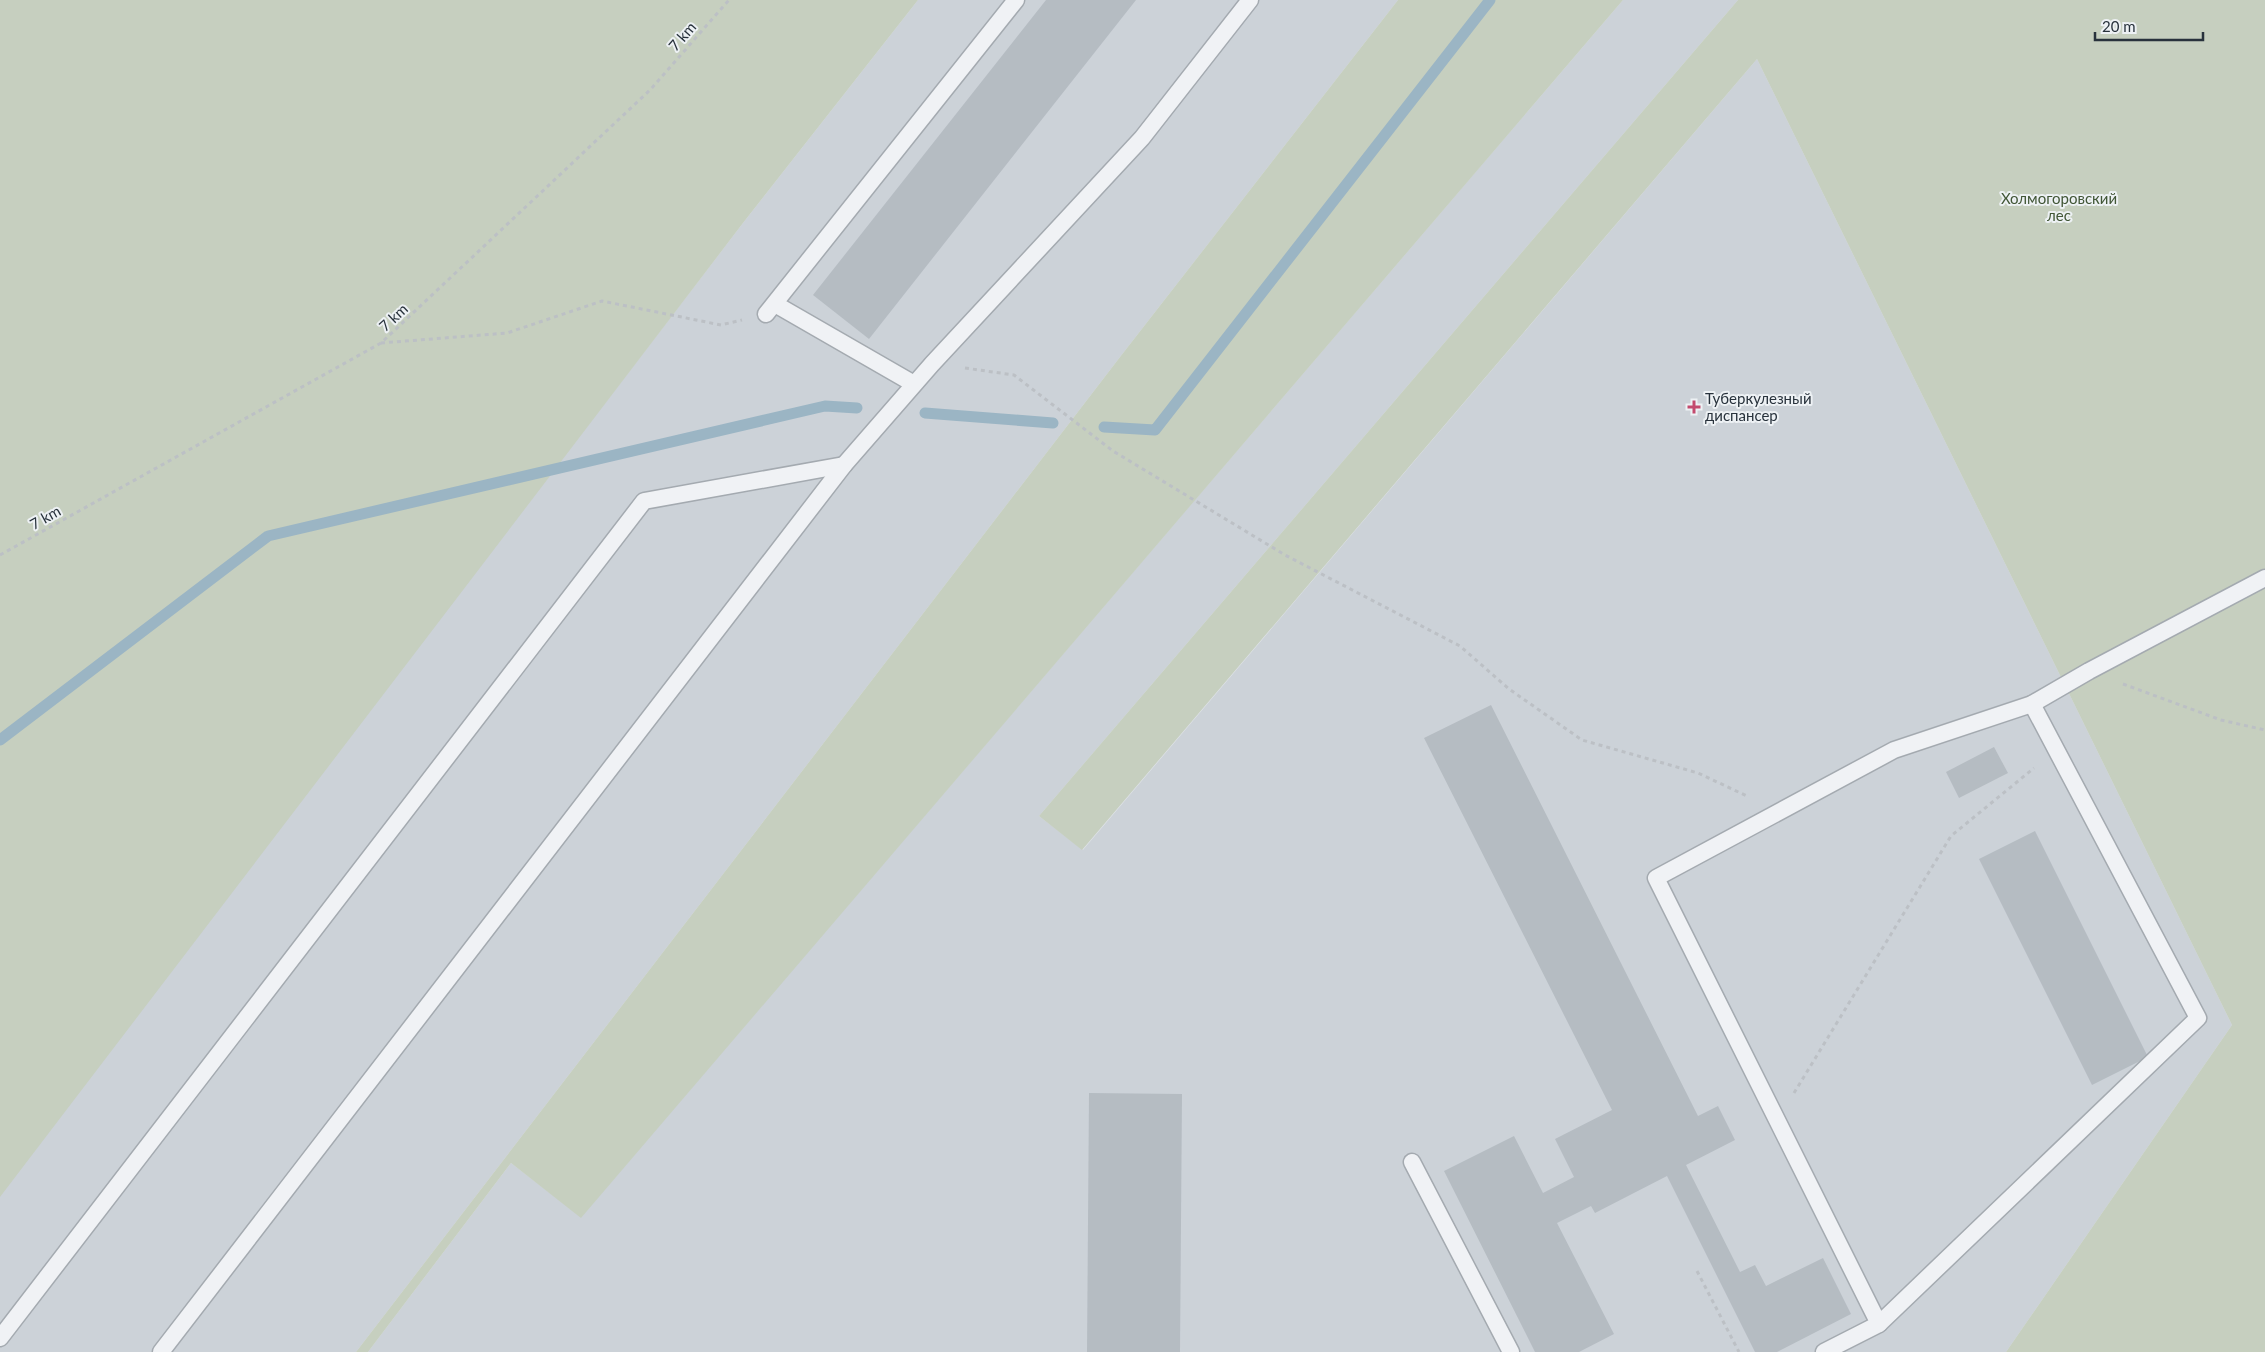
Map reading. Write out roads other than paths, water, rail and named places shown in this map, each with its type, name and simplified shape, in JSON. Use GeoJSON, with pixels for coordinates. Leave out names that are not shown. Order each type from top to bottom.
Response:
{"type":"FeatureCollection","features":[{"type":"Feature","properties":{"kind":"lane"},"geometry":{"type":"LineString","coordinates":[[914,384],[770,309],[1016,0]]}},
{"type":"Feature","properties":{"kind":"lane"},"geometry":{"type":"LineString","coordinates":[[161,1352],[844,465],[932,364],[1142,138],[1250,0]]}},
{"type":"Feature","properties":{"kind":"lane"},"geometry":{"type":"LineString","coordinates":[[0,1338],[644,501],[844,465]]}},
{"type":"Feature","properties":{"kind":"lane"},"geometry":{"type":"LineString","coordinates":[[1879,1324],[1656,878],[1894,750],[2032,704],[2089,671],[2265,578]]}},
{"type":"Feature","properties":{"kind":"lane"},"geometry":{"type":"LineString","coordinates":[[1824,1352],[1879,1324],[2198,1018],[2032,704]]}},
{"type":"Feature","properties":{"kind":"lane"},"geometry":{"type":"LineString","coordinates":[[1412,1162],[1512,1352]]}},
{"type":"Feature","properties":{"kind":"waterway"},"geometry":{"type":"LineString","coordinates":[[1104,427],[1155,430],[1490,0]]}},
{"type":"Feature","properties":{"kind":"waterway"},"geometry":{"type":"LineString","coordinates":[[0,740],[268,536],[825,406],[857,408]]}},
{"type":"Feature","properties":{"kind":"waterway"},"geometry":{"type":"LineString","coordinates":[[925,413],[1053,423]]}},
{"type":"Feature","properties":{"kind":"place","name":"Туберкулезный диспансер"},"geometry":{"type":"Point","coordinates":[1694,407]}},
{"type":"Feature","properties":{"kind":"park label","name":"Холмогоровский лес"},"geometry":{"type":"Point","coordinates":[2059,206]}}]}
